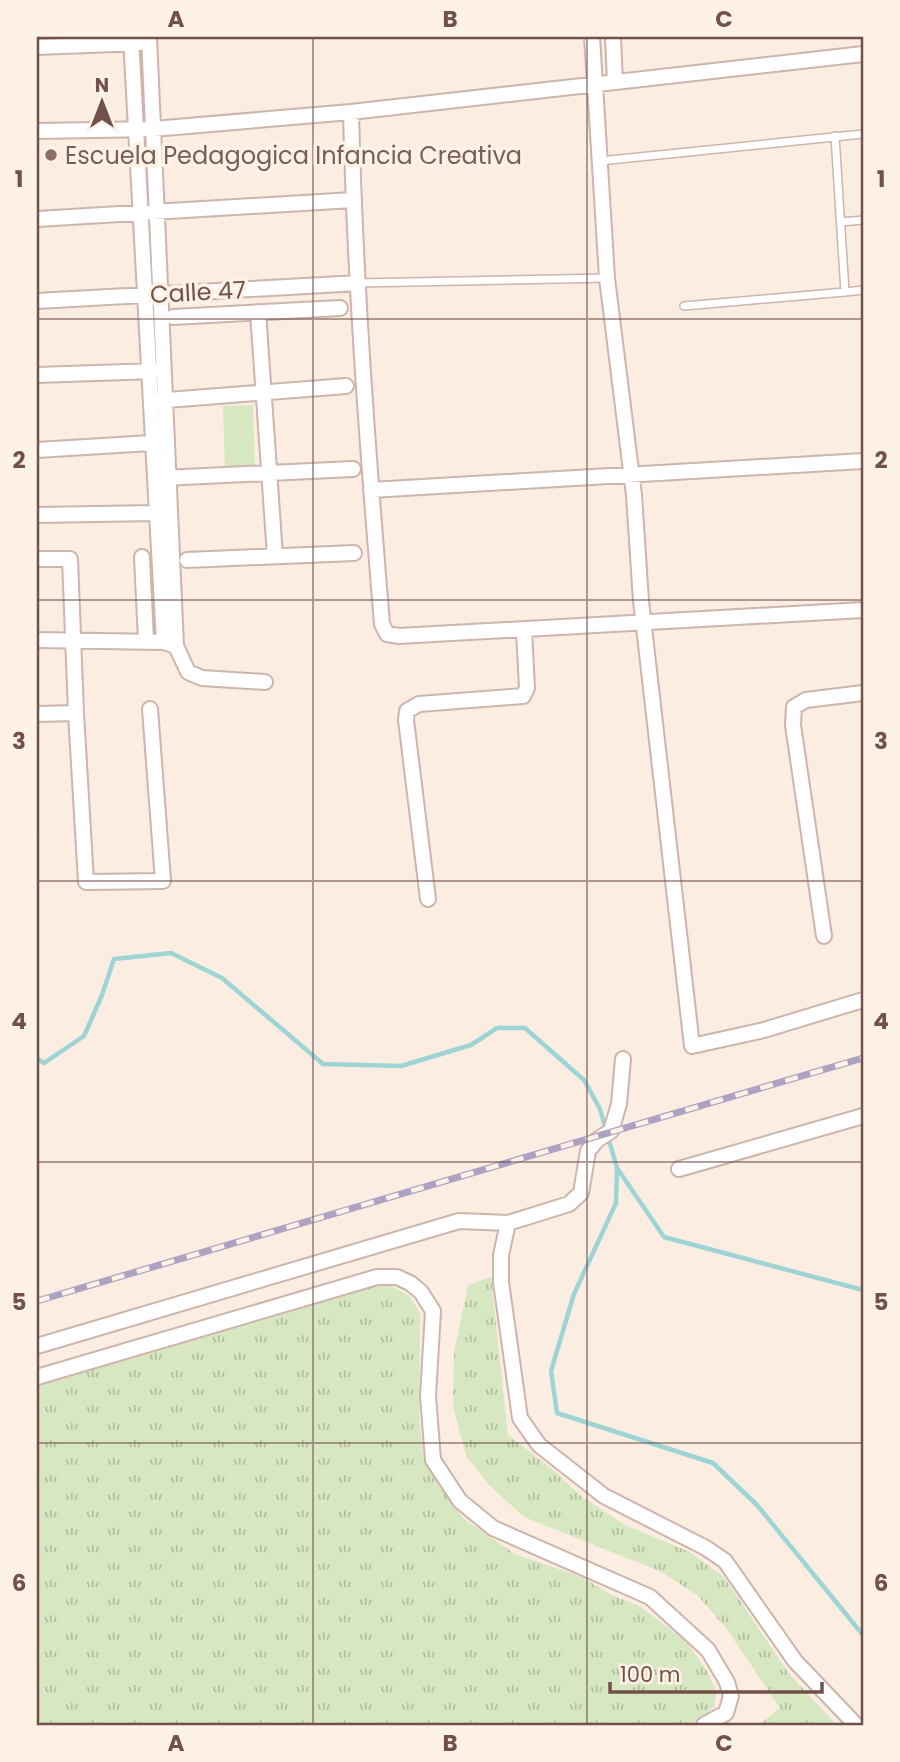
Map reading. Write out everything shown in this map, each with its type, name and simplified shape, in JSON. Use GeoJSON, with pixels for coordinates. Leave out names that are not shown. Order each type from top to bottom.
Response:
{"type":"FeatureCollection","features":[{"type":"Feature","properties":{"kind":"street"},"geometry":{"type":"LineString","coordinates":[[592,37],[607,278],[631,475],[644,623],[692,1046],[764,1031],[863,1000]]}},
{"type":"Feature","properties":{"kind":"street"},"geometry":{"type":"LineString","coordinates":[[613,37],[615,82]]}},
{"type":"Feature","properties":{"kind":"street"},"geometry":{"type":"LineString","coordinates":[[131,40],[147,370],[157,401],[170,478],[170,644]]}},
{"type":"Feature","properties":{"kind":"street"},"geometry":{"type":"LineString","coordinates":[[37,47],[149,40],[163,372],[151,443],[170,644],[188,672],[202,678],[265,682]]}},
{"type":"Feature","properties":{"kind":"street"},"geometry":{"type":"LineString","coordinates":[[37,131],[153,129],[351,112],[863,54]]}},
{"type":"Feature","properties":{"kind":"street"},"geometry":{"type":"LineString","coordinates":[[351,112],[353,200],[371,490],[382,624],[387,634],[399,636],[524,630],[863,610]]}},
{"type":"Feature","properties":{"kind":"street"},"geometry":{"type":"LineString","coordinates":[[37,219],[353,200]]}},
{"type":"Feature","properties":{"kind":"street","name":"Calle 47"},"geometry":{"type":"LineString","coordinates":[[37,301],[359,283]]}},
{"type":"Feature","properties":{"kind":"street"},"geometry":{"type":"LineString","coordinates":[[173,317],[340,308]]}},
{"type":"Feature","properties":{"kind":"street"},"geometry":{"type":"LineString","coordinates":[[258,312],[275,556]]}},
{"type":"Feature","properties":{"kind":"street"},"geometry":{"type":"LineString","coordinates":[[37,376],[147,370],[163,372]]}},
{"type":"Feature","properties":{"kind":"street"},"geometry":{"type":"LineString","coordinates":[[157,401],[346,386]]}},
{"type":"Feature","properties":{"kind":"street"},"geometry":{"type":"LineString","coordinates":[[37,450],[151,443]]}},
{"type":"Feature","properties":{"kind":"street"},"geometry":{"type":"LineString","coordinates":[[371,490],[863,461]]}},
{"type":"Feature","properties":{"kind":"street"},"geometry":{"type":"LineString","coordinates":[[155,478],[353,469]]}},
{"type":"Feature","properties":{"kind":"street"},"geometry":{"type":"LineString","coordinates":[[37,515],[156,513]]}},
{"type":"Feature","properties":{"kind":"street"},"geometry":{"type":"LineString","coordinates":[[187,560],[354,553]]}},
{"type":"Feature","properties":{"kind":"street"},"geometry":{"type":"LineString","coordinates":[[142,557],[146,640]]}},
{"type":"Feature","properties":{"kind":"street"},"geometry":{"type":"LineString","coordinates":[[37,559],[70,559],[86,882],[163,881],[150,709]]}},
{"type":"Feature","properties":{"kind":"street"},"geometry":{"type":"LineString","coordinates":[[428,899],[407,711],[419,704],[523,696],[527,688],[524,630]]}},
{"type":"Feature","properties":{"kind":"street"},"geometry":{"type":"LineString","coordinates":[[37,639],[146,640],[170,644]]}},
{"type":"Feature","properties":{"kind":"street"},"geometry":{"type":"LineString","coordinates":[[824,936],[793,725],[794,707],[806,700],[863,693]]}},
{"type":"Feature","properties":{"kind":"street"},"geometry":{"type":"LineString","coordinates":[[37,715],[76,713]]}},
{"type":"Feature","properties":{"kind":"street"},"geometry":{"type":"LineString","coordinates":[[37,1346],[459,1221],[508,1223],[569,1204],[581,1193],[588,1151],[597,1140],[611,1131],[617,1116],[623,1059]]}},
{"type":"Feature","properties":{"kind":"street"},"geometry":{"type":"LineString","coordinates":[[679,1169],[863,1116]]}},
{"type":"Feature","properties":{"kind":"street"},"geometry":{"type":"LineString","coordinates":[[508,1223],[501,1255],[501,1282],[520,1418],[538,1446],[604,1496],[706,1548],[725,1561],[795,1661],[856,1725]]}},
{"type":"Feature","properties":{"kind":"street"},"geometry":{"type":"LineString","coordinates":[[37,1377],[377,1277],[397,1277],[410,1283],[421,1292],[433,1311],[428,1396],[433,1461],[460,1501],[493,1528],[650,1597],[708,1650],[727,1682],[731,1696],[726,1713],[704,1725]]}},
{"type":"Feature","properties":{"kind":"lane"},"geometry":{"type":"LineString","coordinates":[[600,161],[863,134]]}},
{"type":"Feature","properties":{"kind":"lane"},"geometry":{"type":"LineString","coordinates":[[835,136],[845,292]]}},
{"type":"Feature","properties":{"kind":"lane"},"geometry":{"type":"LineString","coordinates":[[841,222],[863,220]]}},
{"type":"Feature","properties":{"kind":"lane"},"geometry":{"type":"LineString","coordinates":[[359,283],[607,278]]}},
{"type":"Feature","properties":{"kind":"lane"},"geometry":{"type":"LineString","coordinates":[[684,306],[863,290]]}},
{"type":"Feature","properties":{"kind":"green space"},"geometry":{"type":"Polygon","coordinates":[[[253,405],[255,467],[225,468],[223,406],[253,405]]]}},
{"type":"Feature","properties":{"kind":"green space"},"geometry":{"type":"Polygon","coordinates":[[[491,1277],[508,1435],[551,1468],[581,1496],[625,1525],[690,1552],[724,1577],[790,1675],[837,1725],[759,1725],[780,1708],[726,1628],[698,1596],[662,1572],[524,1517],[489,1485],[466,1456],[453,1406],[454,1352],[468,1285],[491,1277]]]}},
{"type":"Feature","properties":{"kind":"green space"},"geometry":{"type":"Polygon","coordinates":[[[389,1285],[410,1296],[420,1314],[419,1417],[423,1455],[439,1486],[463,1518],[515,1554],[582,1577],[610,1594],[639,1606],[660,1621],[688,1644],[707,1671],[716,1691],[714,1707],[699,1720],[687,1725],[37,1725],[37,1379],[365,1288],[389,1285]]]}},
{"type":"Feature","properties":{"kind":"waterway"},"geometry":{"type":"LineString","coordinates":[[37,1059],[44,1063],[84,1036],[114,959],[171,953],[222,978],[323,1064],[401,1066],[471,1045],[497,1028],[525,1028],[584,1080],[600,1109],[617,1168],[616,1203],[574,1294],[551,1371],[557,1413],[713,1463],[757,1505],[863,1635]]}},
{"type":"Feature","properties":{"kind":"waterway"},"geometry":{"type":"LineString","coordinates":[[617,1168],[664,1237],[863,1290]]}},
{"type":"Feature","properties":{"kind":"railway"},"geometry":{"type":"LineString","coordinates":[[37,1301],[863,1058]]}},
{"type":"Feature","properties":{"kind":"place","name":"Escuela Pedagogica Infancia Creativa"},"geometry":{"type":"Point","coordinates":[51,155]}}]}
